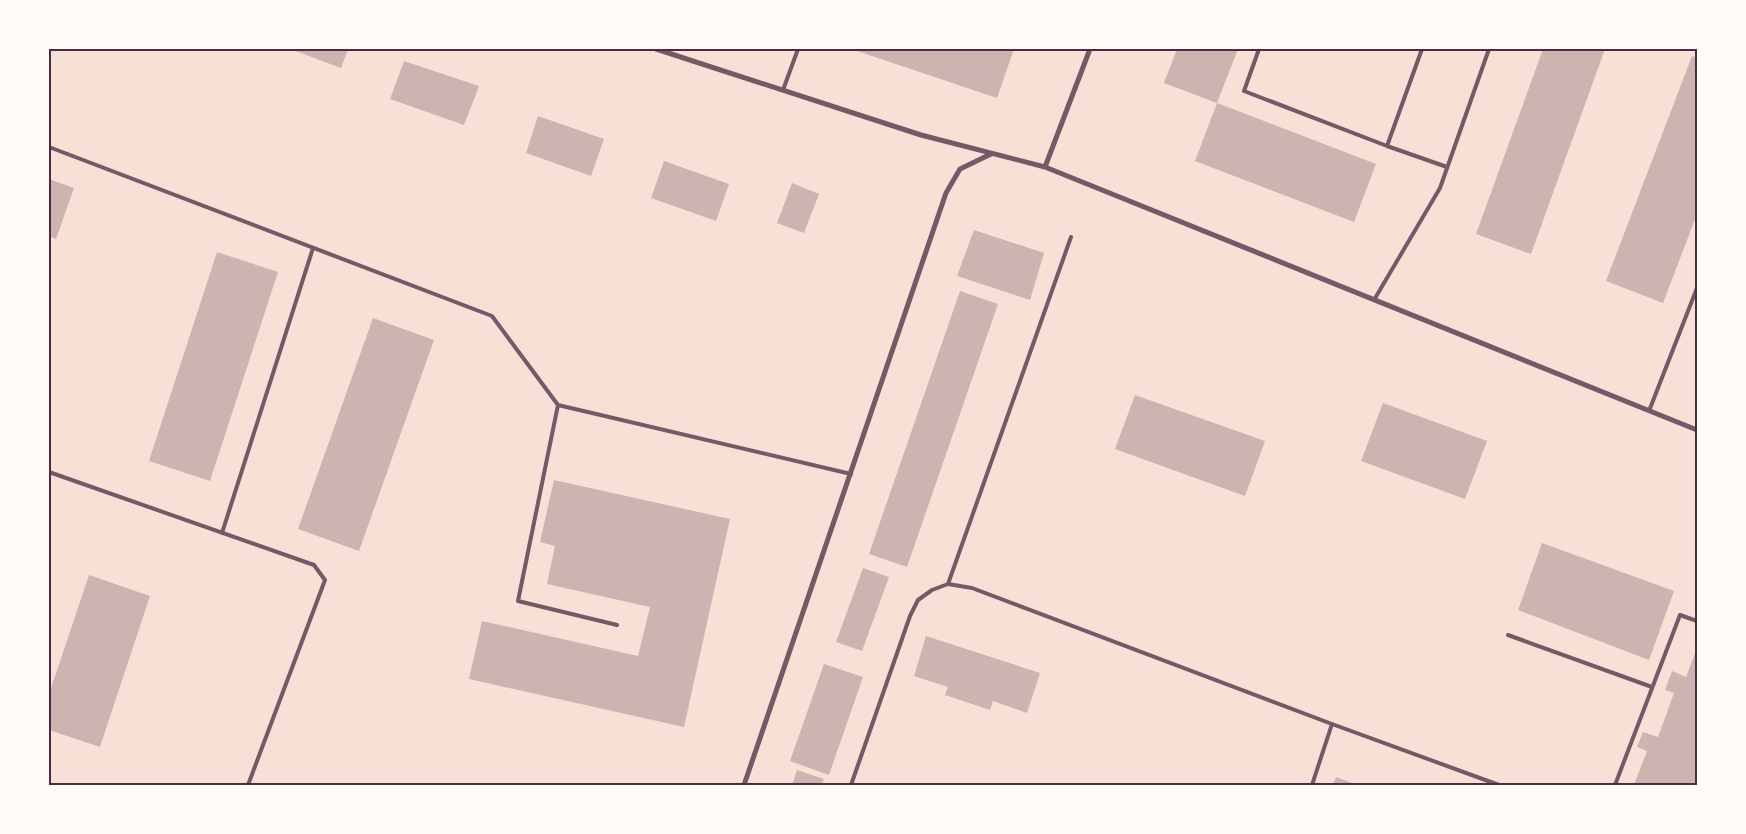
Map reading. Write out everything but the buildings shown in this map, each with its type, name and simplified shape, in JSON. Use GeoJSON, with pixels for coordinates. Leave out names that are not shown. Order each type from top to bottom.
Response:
{"type":"FeatureCollection","features":[{"type":"Feature","properties":{"kind":"street"},"geometry":{"type":"LineString","coordinates":[[656,49],[921,135],[1045,167],[1697,430]]}},
{"type":"Feature","properties":{"kind":"street"},"geometry":{"type":"LineString","coordinates":[[1045,167],[1090,49]]}},
{"type":"Feature","properties":{"kind":"street"},"geometry":{"type":"LineString","coordinates":[[744,785],[946,193],[960,169],[992,154]]}},
{"type":"Feature","properties":{"kind":"lane"},"geometry":{"type":"LineString","coordinates":[[783,90],[798,49]]}},
{"type":"Feature","properties":{"kind":"lane"},"geometry":{"type":"LineString","coordinates":[[1259,49],[1244,91],[1447,167]]}},
{"type":"Feature","properties":{"kind":"lane"},"geometry":{"type":"LineString","coordinates":[[1387,146],[1422,49]]}},
{"type":"Feature","properties":{"kind":"lane"},"geometry":{"type":"LineString","coordinates":[[1374,300],[1440,188],[1489,49]]}},
{"type":"Feature","properties":{"kind":"lane"},"geometry":{"type":"LineString","coordinates":[[49,147],[492,316],[558,405],[850,474]]}},
{"type":"Feature","properties":{"kind":"lane"},"geometry":{"type":"LineString","coordinates":[[948,584],[1071,237]]}},
{"type":"Feature","properties":{"kind":"lane"},"geometry":{"type":"LineString","coordinates":[[222,533],[313,248]]}},
{"type":"Feature","properties":{"kind":"lane"},"geometry":{"type":"LineString","coordinates":[[1650,411],[1697,288]]}},
{"type":"Feature","properties":{"kind":"lane"},"geometry":{"type":"LineString","coordinates":[[558,405],[518,601],[617,625]]}},
{"type":"Feature","properties":{"kind":"lane"},"geometry":{"type":"LineString","coordinates":[[49,472],[314,565],[325,580],[248,785]]}},
{"type":"Feature","properties":{"kind":"lane"},"geometry":{"type":"LineString","coordinates":[[851,785],[910,616],[918,600],[932,590],[948,584],[972,588],[1499,785]]}},
{"type":"Feature","properties":{"kind":"lane"},"geometry":{"type":"LineString","coordinates":[[1615,785],[1680,615],[1697,621]]}},
{"type":"Feature","properties":{"kind":"lane"},"geometry":{"type":"LineString","coordinates":[[1508,635],[1652,687]]}},
{"type":"Feature","properties":{"kind":"lane"},"geometry":{"type":"LineString","coordinates":[[1312,785],[1332,724]]}}]}
